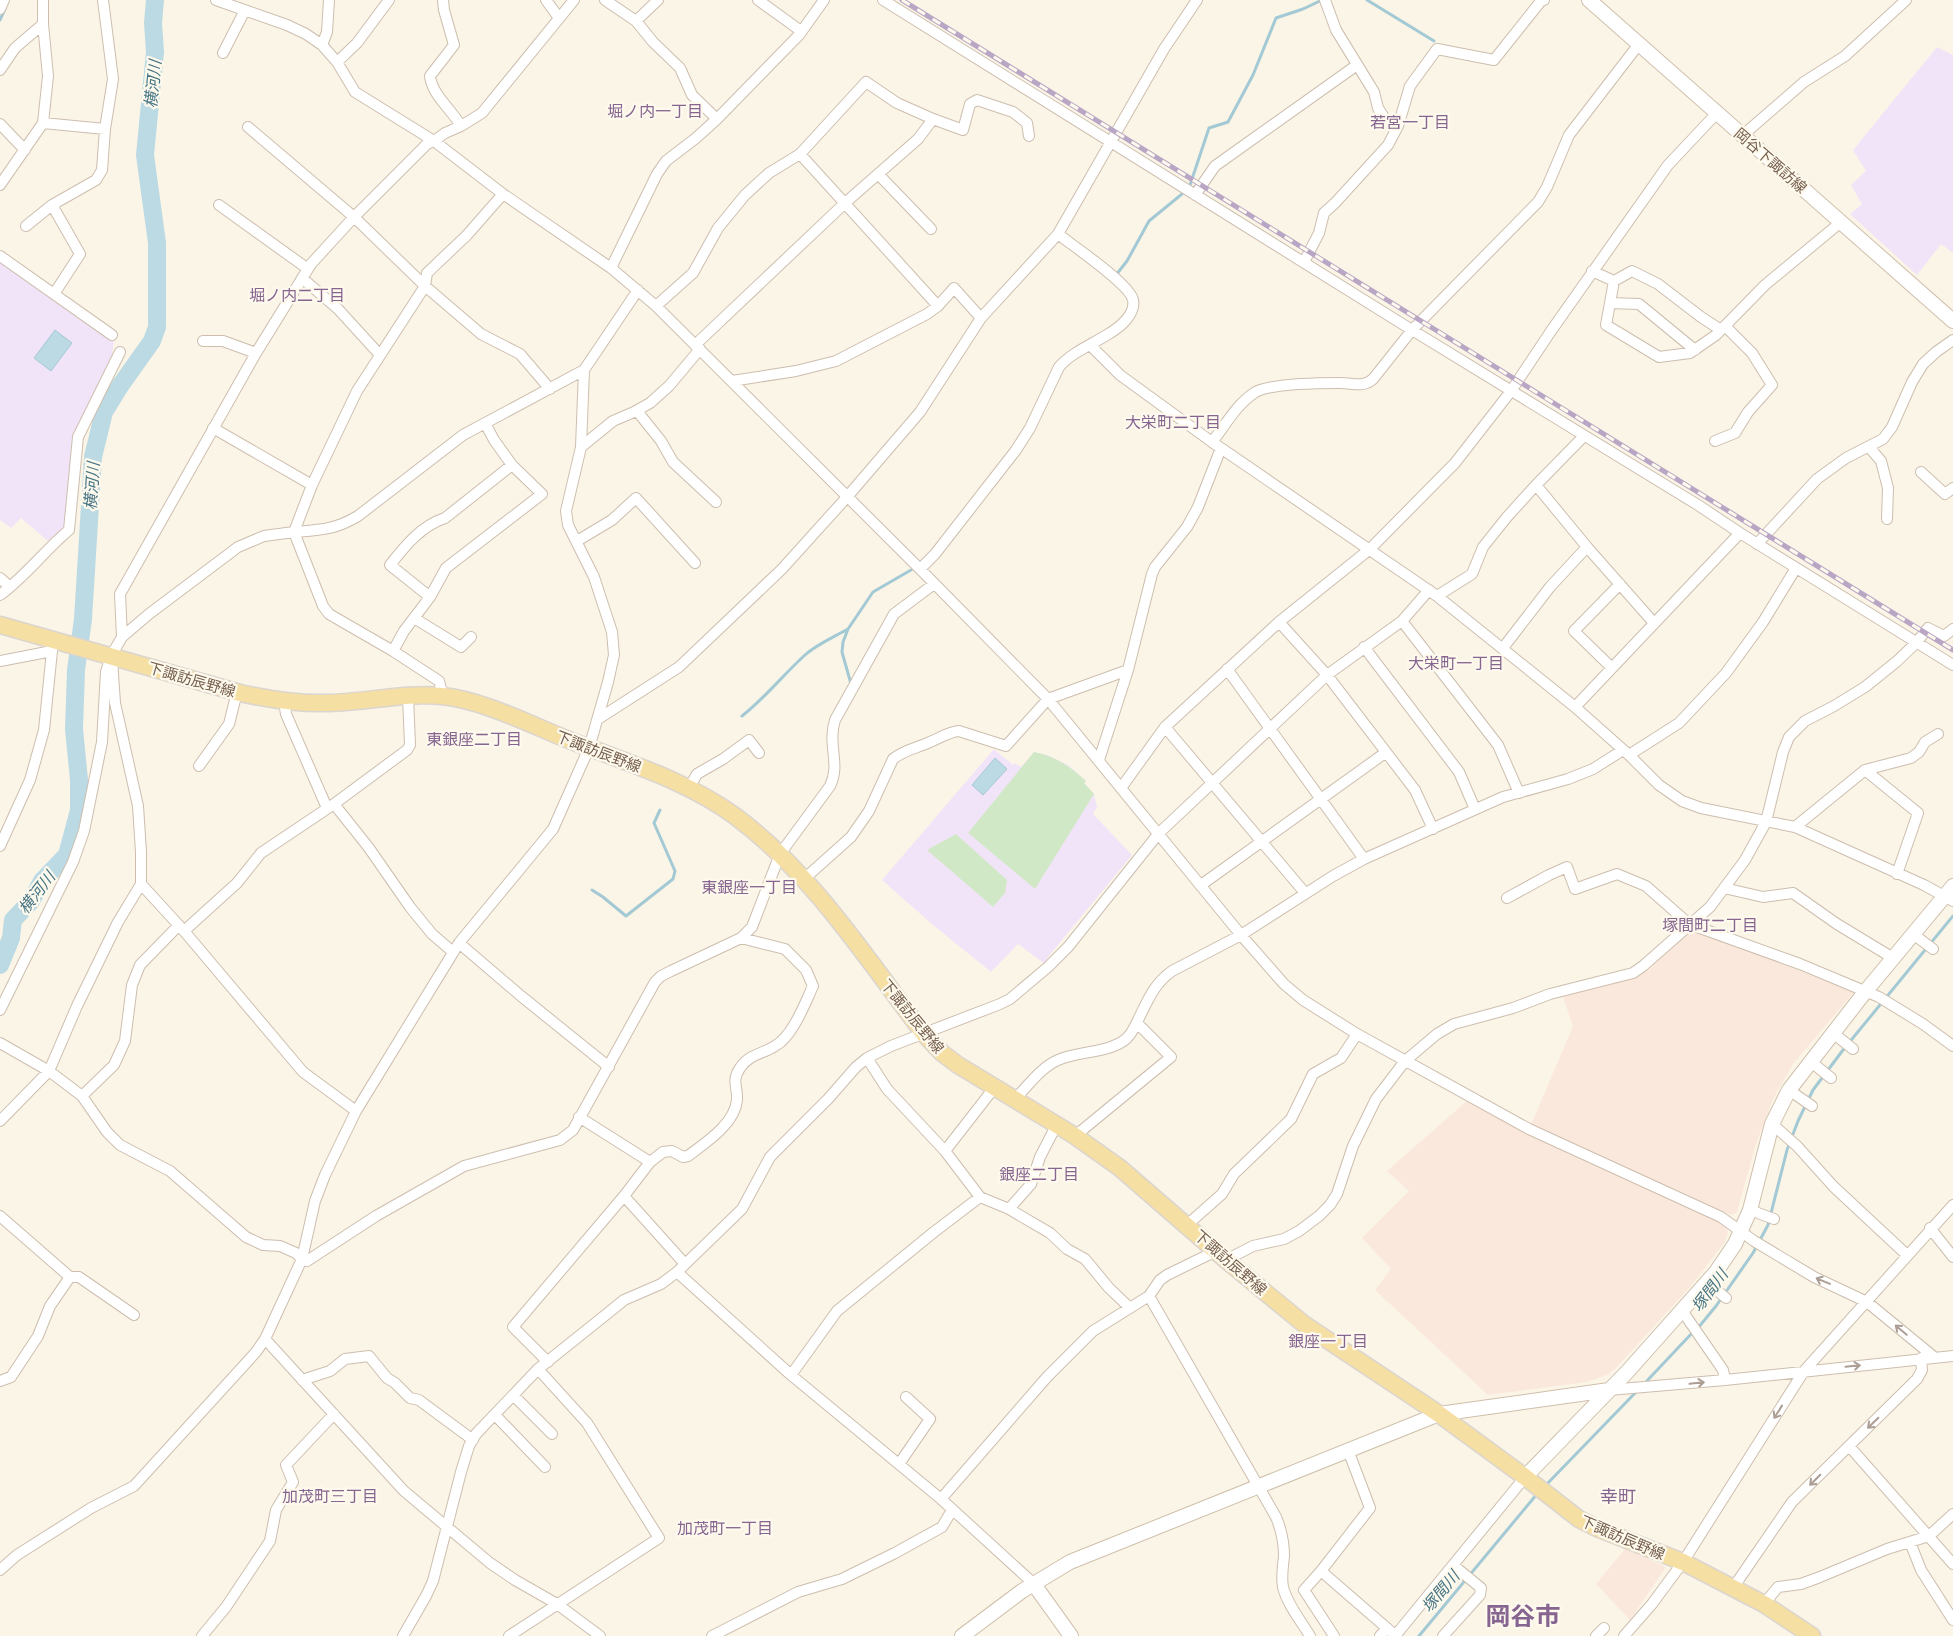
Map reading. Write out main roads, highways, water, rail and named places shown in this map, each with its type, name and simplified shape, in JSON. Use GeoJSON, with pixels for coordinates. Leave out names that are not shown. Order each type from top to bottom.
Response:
{"type":"FeatureCollection","features":[{"type":"Feature","properties":{"kind":"main road","name":"下諏訪辰野線"},"geometry":{"type":"LineString","coordinates":[[0,625],[54,644],[107,655],[237,692],[284,701],[325,703],[408,696],[443,696],[478,704],[689,788],[735,816],[780,854],[804,878],[924,1034],[942,1053],[994,1088],[1057,1124],[1120,1168],[1305,1325],[1439,1414],[1525,1476],[1579,1519],[1599,1529],[1684,1562],[1764,1604],[1812,1636]]}},
{"type":"Feature","properties":{"kind":"water"},"geometry":{"type":"Polygon","coordinates":[[[55,330],[72,343],[51,371],[34,358],[55,330]]]}},
{"type":"Feature","properties":{"kind":"water"},"geometry":{"type":"Polygon","coordinates":[[[995,758],[1007,769],[983,795],[972,785],[995,758]]]}},
{"type":"Feature","properties":{"kind":"waterway","name":"横河川"},"geometry":{"type":"LineString","coordinates":[[0,965],[11,938],[13,920],[31,901],[42,881],[67,855],[79,810],[79,780],[74,729],[76,670],[83,619],[93,457],[104,412],[152,341],[157,327],[157,243],[145,155],[155,52],[153,23],[155,0]]}},
{"type":"Feature","properties":{"kind":"waterway"},"geometry":{"type":"LineString","coordinates":[[1116,275],[1127,261],[1149,221],[1190,185],[1209,128],[1228,122],[1253,75],[1276,18],[1322,0]]}},
{"type":"Feature","properties":{"kind":"waterway"},"geometry":{"type":"LineString","coordinates":[[1367,0],[1434,41]]}},
{"type":"Feature","properties":{"kind":"waterway"},"geometry":{"type":"LineString","coordinates":[[0,20],[5,9]]}},
{"type":"Feature","properties":{"kind":"waterway"},"geometry":{"type":"LineString","coordinates":[[851,684],[842,652],[843,642],[848,629],[873,592],[911,570]]}},
{"type":"Feature","properties":{"kind":"waterway"},"geometry":{"type":"LineString","coordinates":[[742,716],[810,651],[848,629]]}},
{"type":"Feature","properties":{"kind":"waterway"},"geometry":{"type":"LineString","coordinates":[[592,890],[626,916],[673,879],[675,871],[654,823],[660,810]]}},
{"type":"Feature","properties":{"kind":"waterway","name":"塚間川"},"geometry":{"type":"LineString","coordinates":[[1698,1328],[1716,1306],[1753,1253],[1768,1225],[1787,1150],[1813,1090],[1843,1050],[1953,916]]}},
{"type":"Feature","properties":{"kind":"waterway","name":"塚間川"},"geometry":{"type":"LineString","coordinates":[[1644,1384],[1693,1332]]}},
{"type":"Feature","properties":{"kind":"waterway","name":"塚間川"},"geometry":{"type":"LineString","coordinates":[[1545,1486],[1638,1390]]}},
{"type":"Feature","properties":{"kind":"waterway","name":"塚間川"},"geometry":{"type":"LineString","coordinates":[[1419,1636],[1537,1494]]}},
{"type":"Feature","properties":{"kind":"railway"},"geometry":{"type":"LineString","coordinates":[[902,0],[1953,650]]}},
{"type":"Feature","properties":{"kind":"district","name":"堀ノ内一丁目"},"geometry":{"type":"Point","coordinates":[655,110]}},
{"type":"Feature","properties":{"kind":"district","name":"若宮一丁目"},"geometry":{"type":"Point","coordinates":[1410,121]}},
{"type":"Feature","properties":{"kind":"district","name":"堀ノ内二丁目"},"geometry":{"type":"Point","coordinates":[297,294]}},
{"type":"Feature","properties":{"kind":"district","name":"大栄町二丁目"},"geometry":{"type":"Point","coordinates":[1173,421]}},
{"type":"Feature","properties":{"kind":"district","name":"大栄町一丁目"},"geometry":{"type":"Point","coordinates":[1456,662]}},
{"type":"Feature","properties":{"kind":"district","name":"東銀座二丁目"},"geometry":{"type":"Point","coordinates":[474,738]}},
{"type":"Feature","properties":{"kind":"district","name":"東銀座一丁目"},"geometry":{"type":"Point","coordinates":[749,886]}},
{"type":"Feature","properties":{"kind":"district","name":"塚間町二丁目"},"geometry":{"type":"Point","coordinates":[1710,924]}},
{"type":"Feature","properties":{"kind":"district","name":"銀座二丁目"},"geometry":{"type":"Point","coordinates":[1039,1173]}},
{"type":"Feature","properties":{"kind":"district","name":"銀座一丁目"},"geometry":{"type":"Point","coordinates":[1328,1340]}},
{"type":"Feature","properties":{"kind":"district","name":"加茂町三丁目"},"geometry":{"type":"Point","coordinates":[330,1495]}},
{"type":"Feature","properties":{"kind":"district","name":"幸町"},"geometry":{"type":"Point","coordinates":[1618,1496]}},
{"type":"Feature","properties":{"kind":"district","name":"加茂町一丁目"},"geometry":{"type":"Point","coordinates":[725,1527]}},
{"type":"Feature","properties":{"kind":"district","name":"岡谷市"},"geometry":{"type":"Point","coordinates":[1523,1615]}}]}
